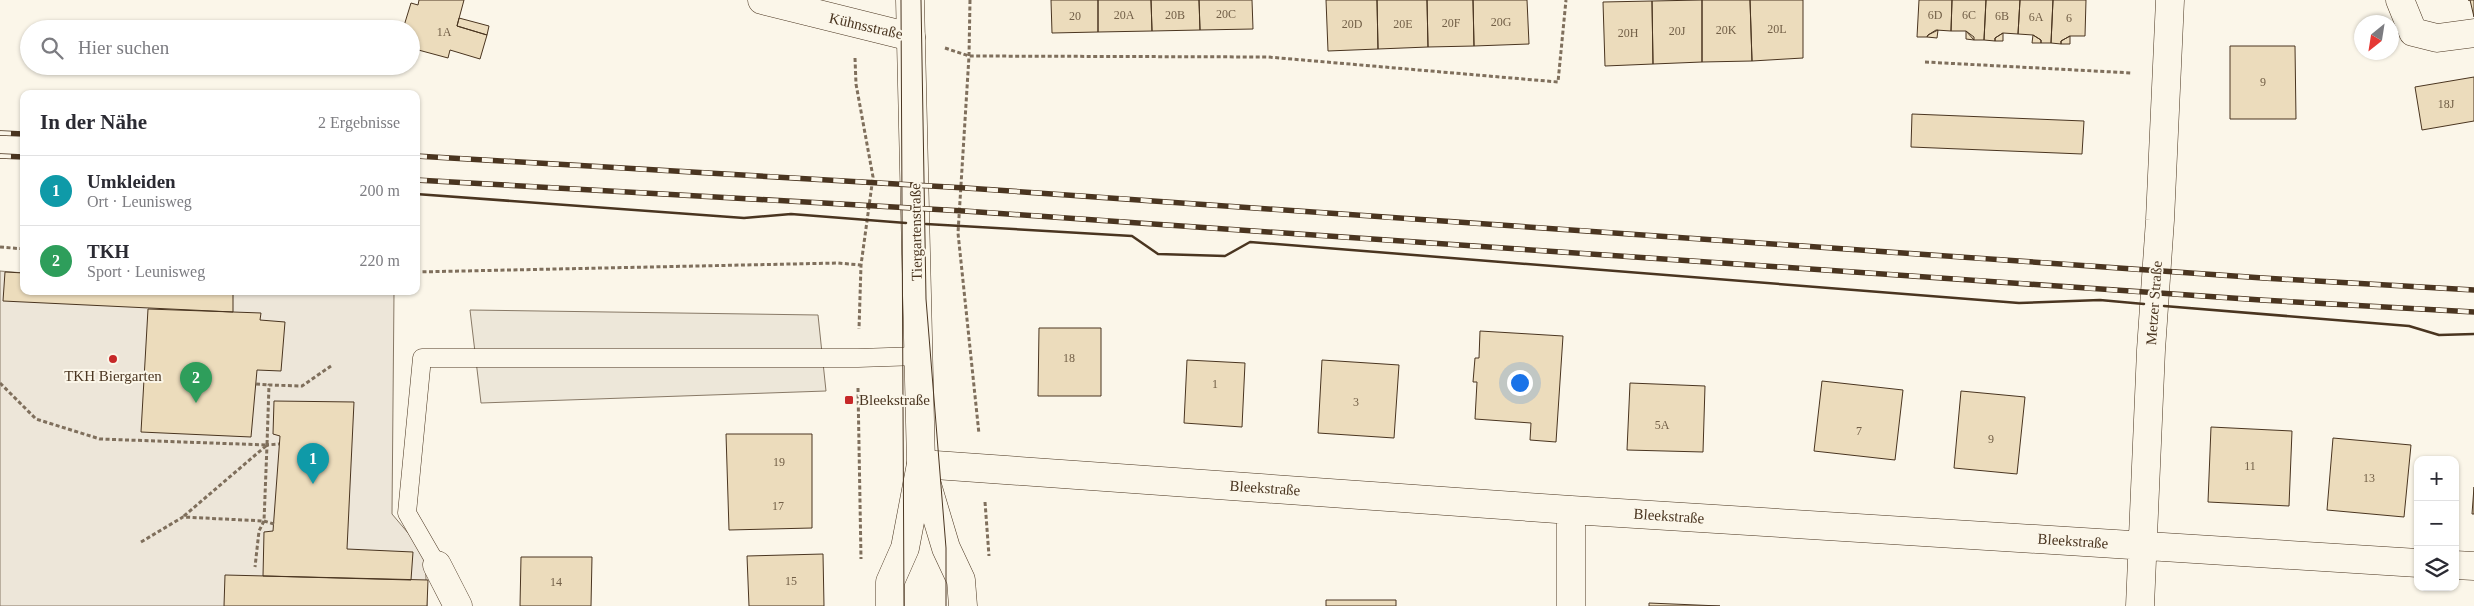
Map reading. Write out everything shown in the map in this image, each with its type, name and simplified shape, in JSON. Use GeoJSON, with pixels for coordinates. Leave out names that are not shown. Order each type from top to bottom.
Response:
{"type":"FeatureCollection","features":[{"type":"Feature","properties":{"kind":"street","name":"Kühnsstraße"},"geometry":{"type":"LineString","coordinates":[[762,0],[911,37]]}},
{"type":"Feature","properties":{"kind":"street","name":"Tiergartenstraße"},"geometry":{"type":"LineString","coordinates":[[890,606],[890,582],[904,548],[920,464],[920,356],[910,0]]}},
{"type":"Feature","properties":{"kind":"street","name":"Metzer Straße"},"geometry":{"type":"LineString","coordinates":[[2140,606],[2151,350],[2170,0]]}},
{"type":"Feature","properties":{"kind":"street"},"geometry":{"type":"LineString","coordinates":[[2400,0],[2413,32],[2437,38],[2474,33]]}},
{"type":"Feature","properties":{"kind":"street","name":"Tiergartenstraße"},"geometry":{"type":"LineString","coordinates":[[920,464],[946,548],[961,580],[963,606]]}},
{"type":"Feature","properties":{"kind":"street","name":"Bleekstraße"},"geometry":{"type":"LineString","coordinates":[[920,464],[1570,510],[2414,563]]}},
{"type":"Feature","properties":{"kind":"street"},"geometry":{"type":"LineString","coordinates":[[1570,510],[1571,606]]}},
{"type":"Feature","properties":{"kind":"street"},"geometry":{"type":"LineString","coordinates":[[437,565],[458,606]]}},
{"type":"Feature","properties":{"kind":"street"},"geometry":{"type":"LineString","coordinates":[[2459,565],[2474,566]]}},
{"type":"Feature","properties":{"kind":"lane"},"geometry":{"type":"LineString","coordinates":[[437,565],[407,513],[422,358],[858,358],[920,356]]}},
{"type":"Feature","properties":{"kind":"path"},"geometry":{"type":"LineString","coordinates":[[970,0],[970,56],[958,233],[990,566]]}},
{"type":"Feature","properties":{"kind":"path"},"geometry":{"type":"LineString","coordinates":[[970,56],[1268,57],[1558,82],[1566,0]]}},
{"type":"Feature","properties":{"kind":"path"},"geometry":{"type":"LineString","coordinates":[[853,24],[856,84],[873,177],[861,265],[858,358],[861,565]]}},
{"type":"Feature","properties":{"kind":"path"},"geometry":{"type":"LineString","coordinates":[[1925,62],[2167,75]]}},
{"type":"Feature","properties":{"kind":"path"},"geometry":{"type":"LineString","coordinates":[[0,247],[20,249]]}},
{"type":"Feature","properties":{"kind":"path"},"geometry":{"type":"LineString","coordinates":[[420,272],[828,263],[861,265]]}},
{"type":"Feature","properties":{"kind":"path"},"geometry":{"type":"LineString","coordinates":[[256,384],[302,386],[331,366]]}},
{"type":"Feature","properties":{"kind":"path"},"geometry":{"type":"LineString","coordinates":[[0,382],[36,419],[100,439],[279,444]]}},
{"type":"Feature","properties":{"kind":"path"},"geometry":{"type":"LineString","coordinates":[[256,567],[259,531],[264,521],[269,386]]}},
{"type":"Feature","properties":{"kind":"path"},"geometry":{"type":"LineString","coordinates":[[141,542],[184,517],[268,444]]}},
{"type":"Feature","properties":{"kind":"path"},"geometry":{"type":"LineString","coordinates":[[184,517],[264,521],[274,524]]}},
{"type":"Feature","properties":{"kind":"shaded area"},"geometry":{"type":"Polygon","coordinates":[[[0,271],[20,273],[20,295],[394,295],[392,514],[425,553],[427,606],[0,606],[0,271]]]}},
{"type":"Feature","properties":{"kind":"shaded area"},"geometry":{"type":"Polygon","coordinates":[[[470,310],[818,315],[826,391],[481,403],[470,310]]]}},
{"type":"Feature","properties":{"kind":"building"},"geometry":{"type":"Polygon","coordinates":[[[419,0],[464,0],[457,26],[487,35],[480,59],[450,50],[448,58],[420,50],[420,20],[406,20],[411,3],[418,5],[419,0]]]}},
{"type":"Feature","properties":{"kind":"building"},"geometry":{"type":"Polygon","coordinates":[[[1051,0],[1098,0],[1098,32],[1052,33],[1051,0]]]}},
{"type":"Feature","properties":{"kind":"building"},"geometry":{"type":"Polygon","coordinates":[[[1098,0],[1151,0],[1152,31],[1098,32],[1098,0]]]}},
{"type":"Feature","properties":{"kind":"building"},"geometry":{"type":"Polygon","coordinates":[[[1151,0],[1199,0],[1200,30],[1152,31],[1151,0]]]}},
{"type":"Feature","properties":{"kind":"building"},"geometry":{"type":"Polygon","coordinates":[[[1199,0],[1252,0],[1253,29],[1200,30],[1199,0]]]}},
{"type":"Feature","properties":{"kind":"building"},"geometry":{"type":"Polygon","coordinates":[[[1326,0],[1377,0],[1378,49],[1328,51],[1326,0]]]}},
{"type":"Feature","properties":{"kind":"building"},"geometry":{"type":"Polygon","coordinates":[[[1377,0],[1427,0],[1428,47],[1378,49],[1377,0]]]}},
{"type":"Feature","properties":{"kind":"building"},"geometry":{"type":"Polygon","coordinates":[[[1427,0],[1473,0],[1474,46],[1428,47],[1427,0]]]}},
{"type":"Feature","properties":{"kind":"building"},"geometry":{"type":"Polygon","coordinates":[[[1473,0],[1527,0],[1529,44],[1474,46],[1473,0]]]}},
{"type":"Feature","properties":{"kind":"building"},"geometry":{"type":"Polygon","coordinates":[[[1702,0],[1702,62],[1653,64],[1652,1],[1702,0]]]}},
{"type":"Feature","properties":{"kind":"building"},"geometry":{"type":"Polygon","coordinates":[[[1702,0],[1750,0],[1752,61],[1702,62],[1702,0]]]}},
{"type":"Feature","properties":{"kind":"building"},"geometry":{"type":"Polygon","coordinates":[[[1750,0],[1803,0],[1803,58],[1752,61],[1750,0]]]}},
{"type":"Feature","properties":{"kind":"building"},"geometry":{"type":"Polygon","coordinates":[[[1919,0],[1952,0],[1951,31],[1936,30],[1927,37],[1917,37],[1919,0]]]}},
{"type":"Feature","properties":{"kind":"building"},"geometry":{"type":"Polygon","coordinates":[[[1952,0],[1986,0],[1984,40],[1974,40],[1966,31],[1951,31],[1952,0]]]}},
{"type":"Feature","properties":{"kind":"building"},"geometry":{"type":"Polygon","coordinates":[[[1986,0],[2020,0],[2018,34],[2003,33],[1995,38],[1995,41],[1984,40],[1986,0]]]}},
{"type":"Feature","properties":{"kind":"building"},"geometry":{"type":"Polygon","coordinates":[[[2020,0],[2053,0],[2051,43],[2041,43],[2041,40],[2033,35],[2018,34],[2020,0]]]}},
{"type":"Feature","properties":{"kind":"building"},"geometry":{"type":"Polygon","coordinates":[[[2053,0],[2086,0],[2085,36],[2070,36],[2061,41],[2061,44],[2051,43],[2053,0]]]}},
{"type":"Feature","properties":{"kind":"building"},"geometry":{"type":"Polygon","coordinates":[[[2470,0],[2474,0],[2474,17],[2470,0]]]}},
{"type":"Feature","properties":{"kind":"building"},"geometry":{"type":"Polygon","coordinates":[[[1652,1],[1653,64],[1605,66],[1603,2],[1652,1]]]}},
{"type":"Feature","properties":{"kind":"building"},"geometry":{"type":"Polygon","coordinates":[[[459,18],[489,26],[487,35],[457,26],[459,18]]]}},
{"type":"Feature","properties":{"kind":"building"},"geometry":{"type":"Polygon","coordinates":[[[1938,30],[1937,38],[1927,37],[1928,35],[1938,30]]]}},
{"type":"Feature","properties":{"kind":"building"},"geometry":{"type":"Polygon","coordinates":[[[1966,31],[1974,37],[1974,40],[1966,39],[1966,31]]]}},
{"type":"Feature","properties":{"kind":"building"},"geometry":{"type":"Polygon","coordinates":[[[2003,33],[2003,41],[1995,41],[1995,38],[2003,33]]]}},
{"type":"Feature","properties":{"kind":"building"},"geometry":{"type":"Polygon","coordinates":[[[2033,35],[2041,40],[2041,43],[2032,43],[2033,35]]]}},
{"type":"Feature","properties":{"kind":"building"},"geometry":{"type":"Polygon","coordinates":[[[2070,36],[2070,44],[2061,44],[2061,41],[2070,36]]]}},
{"type":"Feature","properties":{"kind":"building"},"geometry":{"type":"Polygon","coordinates":[[[2230,46],[2295,46],[2296,119],[2230,119],[2230,46]]]}},
{"type":"Feature","properties":{"kind":"building"},"geometry":{"type":"Polygon","coordinates":[[[2474,77],[2474,121],[2422,130],[2415,87],[2474,77]]]}},
{"type":"Feature","properties":{"kind":"building"},"geometry":{"type":"Polygon","coordinates":[[[1912,114],[2084,121],[2082,154],[1911,147],[1912,114]]]}},
{"type":"Feature","properties":{"kind":"building"},"geometry":{"type":"Polygon","coordinates":[[[5,272],[20,273],[20,295],[233,295],[233,312],[3,301],[5,272]]]}},
{"type":"Feature","properties":{"kind":"building"},"geometry":{"type":"Polygon","coordinates":[[[148,309],[261,313],[260,320],[285,322],[281,371],[257,370],[251,437],[141,432],[148,309]]]}},
{"type":"Feature","properties":{"kind":"building"},"geometry":{"type":"Polygon","coordinates":[[[1039,328],[1101,328],[1101,396],[1038,396],[1039,328]]]}},
{"type":"Feature","properties":{"kind":"building"},"geometry":{"type":"Polygon","coordinates":[[[1480,331],[1563,336],[1556,442],[1530,440],[1531,423],[1475,419],[1477,382],[1473,382],[1475,358],[1479,358],[1480,331]]]}},
{"type":"Feature","properties":{"kind":"building"},"geometry":{"type":"Polygon","coordinates":[[[1187,360],[1245,363],[1242,427],[1184,423],[1187,360]]]}},
{"type":"Feature","properties":{"kind":"building"},"geometry":{"type":"Polygon","coordinates":[[[1322,360],[1399,365],[1394,438],[1318,433],[1322,360]]]}},
{"type":"Feature","properties":{"kind":"building"},"geometry":{"type":"Polygon","coordinates":[[[1822,381],[1903,390],[1895,460],[1814,451],[1822,381]]]}},
{"type":"Feature","properties":{"kind":"building"},"geometry":{"type":"Polygon","coordinates":[[[1630,383],[1705,386],[1703,452],[1627,450],[1630,383]]]}},
{"type":"Feature","properties":{"kind":"building"},"geometry":{"type":"Polygon","coordinates":[[[1961,391],[2025,397],[2017,474],[1954,468],[1961,391]]]}},
{"type":"Feature","properties":{"kind":"building"},"geometry":{"type":"Polygon","coordinates":[[[274,401],[354,402],[347,549],[413,552],[411,580],[263,576],[264,532],[273,531],[280,436],[273,434],[274,401]]]}},
{"type":"Feature","properties":{"kind":"building"},"geometry":{"type":"Polygon","coordinates":[[[2211,427],[2292,431],[2289,506],[2208,502],[2211,427]]]}},
{"type":"Feature","properties":{"kind":"building"},"geometry":{"type":"Polygon","coordinates":[[[726,434],[812,434],[812,528],[729,530],[726,434]]]}},
{"type":"Feature","properties":{"kind":"building"},"geometry":{"type":"Polygon","coordinates":[[[2333,438],[2411,445],[2404,517],[2327,510],[2333,438]]]}},
{"type":"Feature","properties":{"kind":"building"},"geometry":{"type":"Polygon","coordinates":[[[2474,487],[2474,514],[2472,514],[2474,487]]]}},
{"type":"Feature","properties":{"kind":"building"},"geometry":{"type":"Polygon","coordinates":[[[823,554],[824,606],[749,606],[747,556],[823,554]]]}},
{"type":"Feature","properties":{"kind":"building"},"geometry":{"type":"Polygon","coordinates":[[[521,557],[592,557],[591,606],[520,606],[521,557]]]}},
{"type":"Feature","properties":{"kind":"building"},"geometry":{"type":"Polygon","coordinates":[[[225,575],[428,580],[427,606],[224,606],[225,575]]]}},
{"type":"Feature","properties":{"kind":"building"},"geometry":{"type":"Polygon","coordinates":[[[1326,600],[1396,600],[1396,606],[1326,606],[1326,600]]]}},
{"type":"Feature","properties":{"kind":"building"},"geometry":{"type":"Polygon","coordinates":[[[1649,603],[1720,606],[1649,606],[1649,603]]]}},
{"type":"Feature","properties":{"kind":"tram line"},"geometry":{"type":"LineString","coordinates":[[901,0],[904,606]]}},
{"type":"Feature","properties":{"kind":"tram line"},"geometry":{"type":"LineString","coordinates":[[921,0],[926,299],[946,548],[946,606]]}},
{"type":"Feature","properties":{"kind":"railway"},"geometry":{"type":"LineString","coordinates":[[0,133],[20,134]]}},
{"type":"Feature","properties":{"kind":"railway"},"geometry":{"type":"LineString","coordinates":[[0,156],[20,157]]}},
{"type":"Feature","properties":{"kind":"railway"},"geometry":{"type":"LineString","coordinates":[[420,156],[966,188],[2263,278],[2474,290]]}},
{"type":"Feature","properties":{"kind":"railway"},"geometry":{"type":"LineString","coordinates":[[420,180],[964,211],[2261,300],[2474,312]]}},
{"type":"Feature","properties":{"kind":"wall"},"geometry":{"type":"LineString","coordinates":[[420,194],[744,218],[791,214],[906,223]]}},
{"type":"Feature","properties":{"kind":"wall"},"geometry":{"type":"LineString","coordinates":[[926,224],[1132,236],[1158,254],[1225,256],[1250,242],[2019,303],[2100,300],[2144,304]]}},
{"type":"Feature","properties":{"kind":"wall"},"geometry":{"type":"LineString","coordinates":[[2164,306],[2409,326],[2439,335],[2474,334]]}},
{"type":"Feature","properties":{"kind":"place","name":"TKH Biergarten"},"geometry":{"type":"Point","coordinates":[113,359]}},
{"type":"Feature","properties":{"kind":"place","name":"Bleekstraße"},"geometry":{"type":"Point","coordinates":[849,400]}},
{"type":"Feature","properties":{"kind":"place","name":"TKH"},"geometry":{"type":"Point","coordinates":[196,403]}},
{"type":"Feature","properties":{"kind":"place","name":"Umkleiden"},"geometry":{"type":"Point","coordinates":[313,484]}}]}
